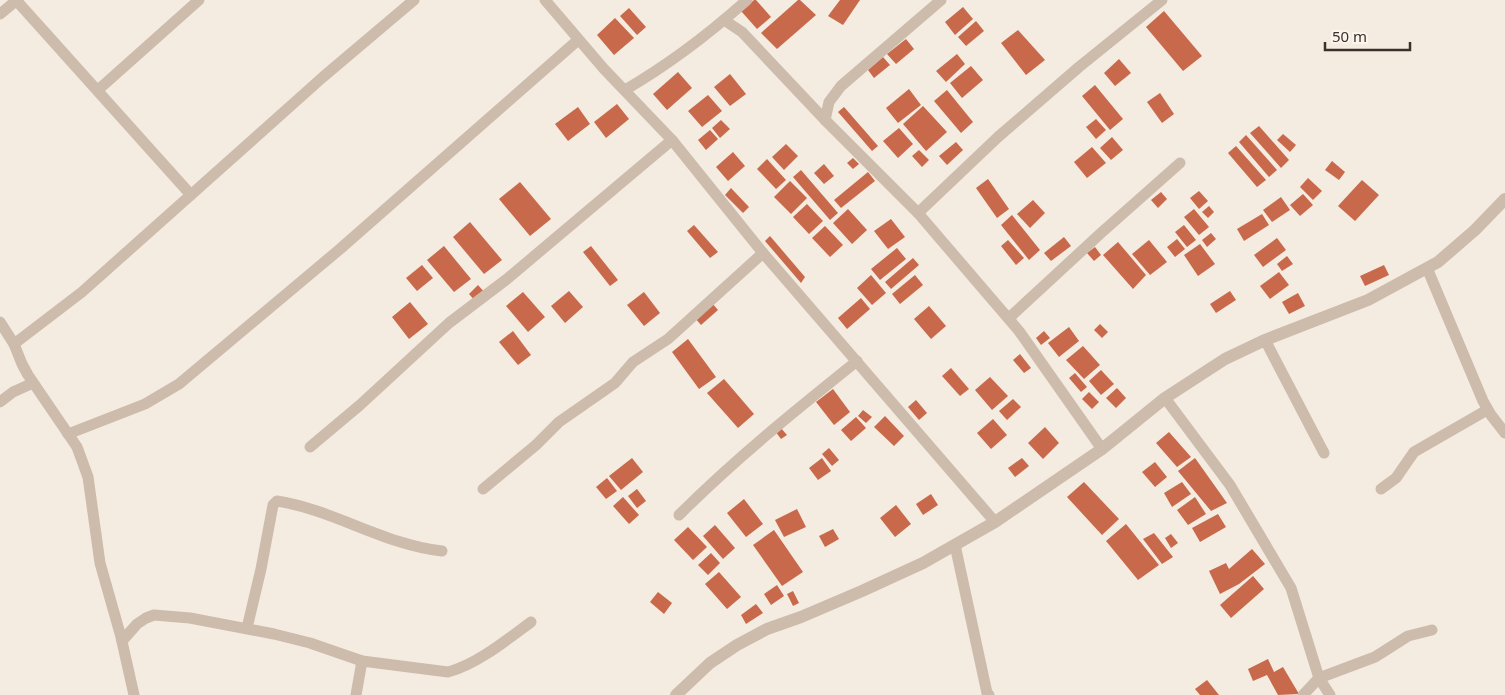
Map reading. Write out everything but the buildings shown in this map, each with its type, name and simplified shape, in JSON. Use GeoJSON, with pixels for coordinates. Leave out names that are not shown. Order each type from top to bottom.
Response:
{"type":"FeatureCollection","features":[{"type":"Feature","properties":{"kind":"street"},"geometry":{"type":"LineString","coordinates":[[0,14],[17,0],[191,195]]}},
{"type":"Feature","properties":{"kind":"street"},"geometry":{"type":"LineString","coordinates":[[98,90],[199,0]]}},
{"type":"Feature","properties":{"kind":"street"},"geometry":{"type":"LineString","coordinates":[[14,344],[82,292],[323,77],[414,0]]}},
{"type":"Feature","properties":{"kind":"street"},"geometry":{"type":"LineString","coordinates":[[545,0],[578,40],[672,140],[763,253],[995,522]]}},
{"type":"Feature","properties":{"kind":"street"},"geometry":{"type":"LineString","coordinates":[[624,90],[644,79],[724,20],[747,0]]}},
{"type":"Feature","properties":{"kind":"street"},"geometry":{"type":"LineString","coordinates":[[825,120],[829,102],[841,86],[941,0]]}},
{"type":"Feature","properties":{"kind":"street"},"geometry":{"type":"LineString","coordinates":[[918,213],[998,137],[1079,67],[1162,0]]}},
{"type":"Feature","properties":{"kind":"street"},"geometry":{"type":"LineString","coordinates":[[724,20],[742,32],[825,120],[918,213],[1009,318],[1102,449]]}},
{"type":"Feature","properties":{"kind":"street"},"geometry":{"type":"LineString","coordinates":[[68,434],[146,404],[179,384],[340,249],[578,40]]}},
{"type":"Feature","properties":{"kind":"street"},"geometry":{"type":"LineString","coordinates":[[813,106],[829,102]]}},
{"type":"Feature","properties":{"kind":"street"},"geometry":{"type":"LineString","coordinates":[[310,447],[360,406],[450,322],[508,279],[672,140]]}},
{"type":"Feature","properties":{"kind":"street"},"geometry":{"type":"LineString","coordinates":[[1009,318],[1180,163]]}},
{"type":"Feature","properties":{"kind":"street"},"geometry":{"type":"LineString","coordinates":[[676,695],[710,663],[737,645],[767,629],[801,617],[923,563],[995,522],[1102,449],[1165,398],[1225,359],[1265,340],[1368,300],[1403,283],[1438,262],[1475,230],[1505,199]]}},
{"type":"Feature","properties":{"kind":"street"},"geometry":{"type":"LineString","coordinates":[[483,489],[536,445],[559,422],[615,383],[633,362],[668,339],[763,253]]}},
{"type":"Feature","properties":{"kind":"street"},"geometry":{"type":"LineString","coordinates":[[1427,268],[1487,410],[1505,433]]}},
{"type":"Feature","properties":{"kind":"street"},"geometry":{"type":"LineString","coordinates":[[0,322],[14,344],[22,364],[33,383],[77,447],[88,477],[100,563],[122,641],[134,695]]}},
{"type":"Feature","properties":{"kind":"street"},"geometry":{"type":"LineString","coordinates":[[1265,340],[1324,452]]}},
{"type":"Feature","properties":{"kind":"street"},"geometry":{"type":"LineString","coordinates":[[679,515],[710,484],[771,430],[857,361]]}},
{"type":"Feature","properties":{"kind":"street"},"geometry":{"type":"LineString","coordinates":[[0,402],[13,392],[33,383]]}},
{"type":"Feature","properties":{"kind":"street"},"geometry":{"type":"LineString","coordinates":[[1165,398],[1230,485],[1291,588],[1319,678],[1330,695]]}},
{"type":"Feature","properties":{"kind":"street"},"geometry":{"type":"LineString","coordinates":[[1381,489],[1396,478],[1414,452],[1487,410]]}},
{"type":"Feature","properties":{"kind":"street"},"geometry":{"type":"LineString","coordinates":[[247,628],[273,505],[277,501],[292,503],[323,513],[405,543],[442,551]]}},
{"type":"Feature","properties":{"kind":"street"},"geometry":{"type":"LineString","coordinates":[[954,545],[987,694]]}},
{"type":"Feature","properties":{"kind":"street"},"geometry":{"type":"LineString","coordinates":[[122,641],[137,624],[154,615],[190,618],[247,628],[310,643],[362,661],[448,672],[456,670],[494,649],[531,622]]}},
{"type":"Feature","properties":{"kind":"street"},"geometry":{"type":"LineString","coordinates":[[1303,695],[1319,678],[1375,657],[1408,636],[1432,630]]}},
{"type":"Feature","properties":{"kind":"street"},"geometry":{"type":"LineString","coordinates":[[356,695],[362,661]]}}]}
